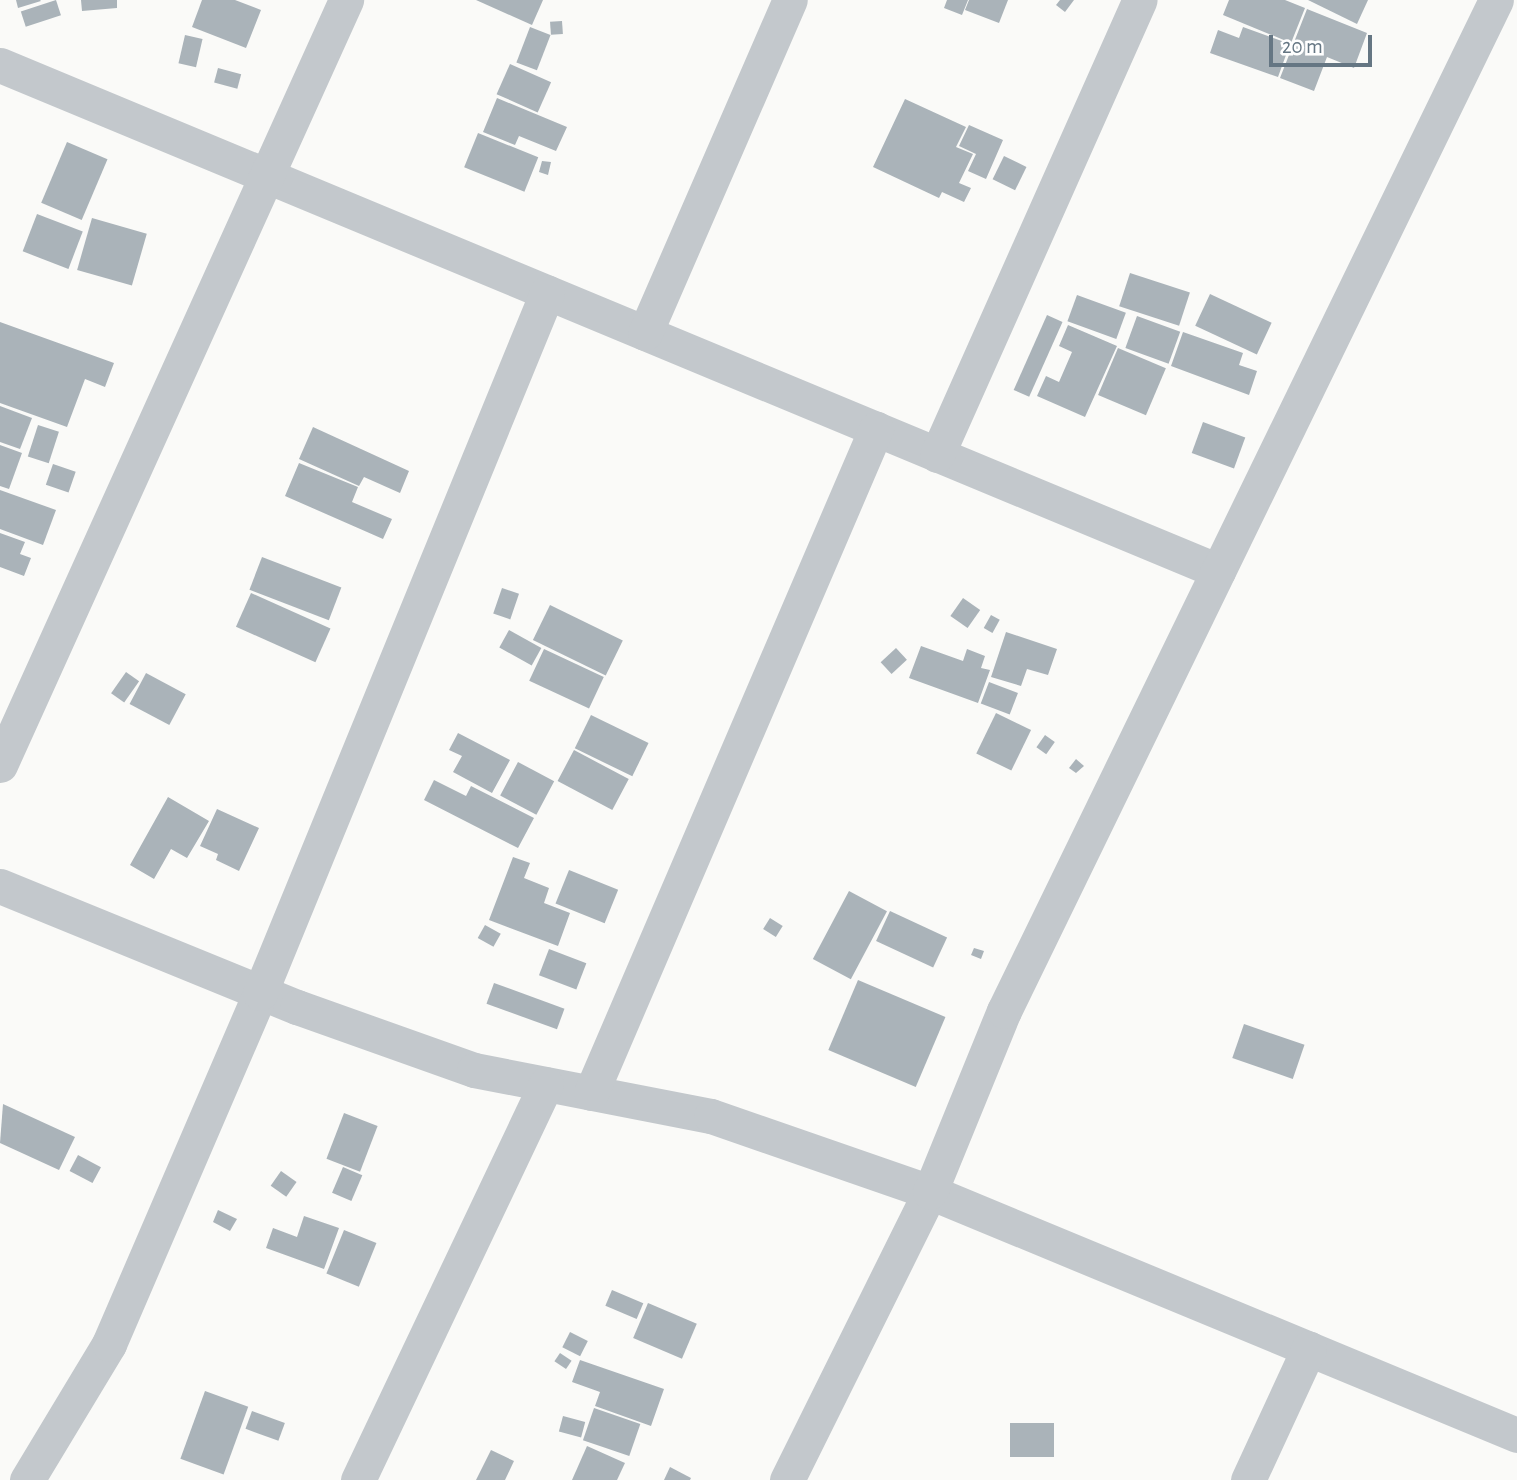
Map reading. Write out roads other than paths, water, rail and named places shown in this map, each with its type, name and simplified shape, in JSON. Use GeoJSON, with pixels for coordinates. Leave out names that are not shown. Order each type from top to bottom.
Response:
{"type":"FeatureCollection","features":[{"type":"Feature","properties":{"kind":"street"},"geometry":{"type":"LineString","coordinates":[[0,765],[264,175],[346,0]]}},
{"type":"Feature","properties":{"kind":"street"},"geometry":{"type":"LineString","coordinates":[[645,333],[790,0]]}},
{"type":"Feature","properties":{"kind":"street"},"geometry":{"type":"LineString","coordinates":[[937,455],[1140,0]]}},
{"type":"Feature","properties":{"kind":"street"},"geometry":{"type":"LineString","coordinates":[[787,1480],[930,1192],[1004,1011],[1496,0]]}},
{"type":"Feature","properties":{"kind":"street"},"geometry":{"type":"LineString","coordinates":[[0,65],[1218,571]]}},
{"type":"Feature","properties":{"kind":"street"},"geometry":{"type":"LineString","coordinates":[[27,1480],[108,1345],[260,993],[547,293]]}},
{"type":"Feature","properties":{"kind":"street"},"geometry":{"type":"LineString","coordinates":[[591,1093],[876,429]]}},
{"type":"Feature","properties":{"kind":"street"},"geometry":{"type":"LineString","coordinates":[[0,886],[260,993],[474,1070],[711,1116],[930,1192],[1517,1435]]}},
{"type":"Feature","properties":{"kind":"street"},"geometry":{"type":"LineString","coordinates":[[358,1480],[546,1084]]}},
{"type":"Feature","properties":{"kind":"street"},"geometry":{"type":"LineString","coordinates":[[1248,1480],[1309,1348]]}}]}
